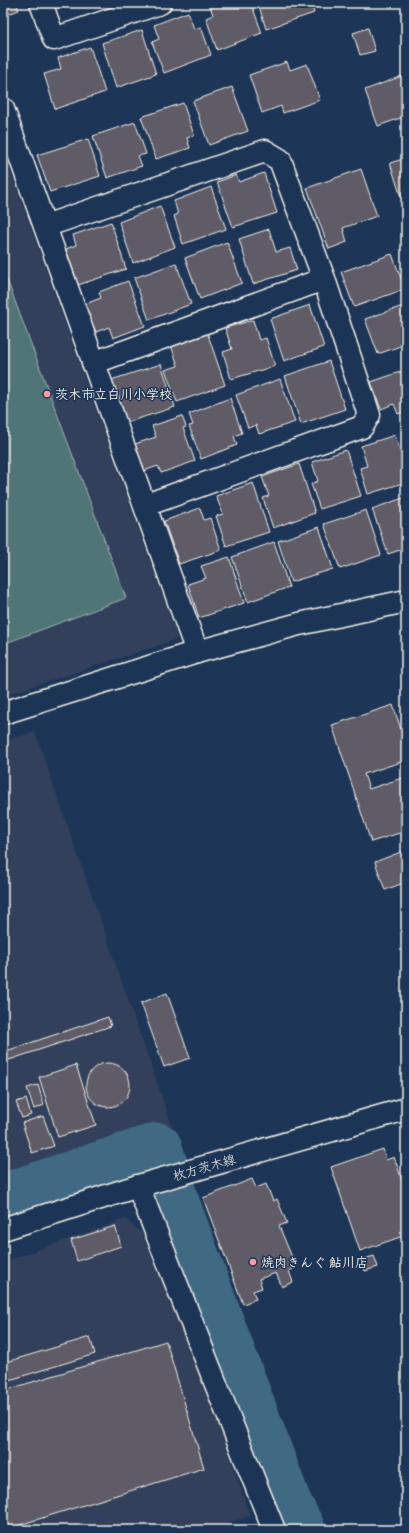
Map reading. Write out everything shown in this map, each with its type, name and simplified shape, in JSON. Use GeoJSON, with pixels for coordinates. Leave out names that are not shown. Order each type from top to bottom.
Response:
{"type":"FeatureCollection","features":[{"type":"Feature","properties":{"kind":"street"},"geometry":{"type":"LineString","coordinates":[[41,3],[54,40],[160,3]]}},
{"type":"Feature","properties":{"kind":"street"},"geometry":{"type":"LineString","coordinates":[[3,109],[93,363],[146,505],[197,652]]}},
{"type":"Feature","properties":{"kind":"street"},"geometry":{"type":"LineString","coordinates":[[45,226],[265,151],[280,160],[324,279],[369,415],[362,427],[146,505]]}},
{"type":"Feature","properties":{"kind":"street"},"geometry":{"type":"LineString","coordinates":[[93,363],[324,279]]}},
{"type":"Feature","properties":{"kind":"street"},"geometry":{"type":"LineString","coordinates":[[3,713],[197,652],[300,624],[406,601]]}},
{"type":"Feature","properties":{"kind":"street","name":"枚方茨木線"},"geometry":{"type":"LineString","coordinates":[[3,1229],[144,1184],[406,1109]]}},
{"type":"Feature","properties":{"kind":"street"},"geometry":{"type":"LineString","coordinates":[[144,1184],[245,1458],[274,1530]]}},
{"type":"Feature","properties":{"kind":"shaded area","name":"茨木市立白川小学校"},"geometry":{"type":"Polygon","coordinates":[[[3,150],[178,639],[3,696],[3,150]]]}},
{"type":"Feature","properties":{"kind":"shaded area"},"geometry":{"type":"Polygon","coordinates":[[[35,732],[172,1126],[3,1182],[3,741],[35,732]]]}},
{"type":"Feature","properties":{"kind":"shaded area"},"geometry":{"type":"Polygon","coordinates":[[[126,1219],[141,1232],[200,1369],[250,1516],[205,1530],[3,1530],[3,1262],[126,1219]]]}},
{"type":"Feature","properties":{"kind":"green space"},"geometry":{"type":"Polygon","coordinates":[[[3,269],[126,598],[3,644],[3,269]]]}},
{"type":"Feature","properties":{"kind":"building"},"geometry":{"type":"Polygon","coordinates":[[[3,3],[16,3],[19,10],[3,16],[3,3]]]}},
{"type":"Feature","properties":{"kind":"building"},"geometry":{"type":"Polygon","coordinates":[[[55,3],[73,3],[57,8],[55,3]]]}},
{"type":"Feature","properties":{"kind":"building"},"geometry":{"type":"Polygon","coordinates":[[[209,3],[251,3],[262,33],[217,50],[206,18],[213,15],[209,3]]]}},
{"type":"Feature","properties":{"kind":"building"},"geometry":{"type":"Polygon","coordinates":[[[258,3],[311,3],[314,13],[266,29],[258,3]]]}},
{"type":"Feature","properties":{"kind":"building"},"geometry":{"type":"Polygon","coordinates":[[[188,12],[194,29],[201,27],[211,55],[164,73],[152,42],[159,39],[154,25],[188,12]]]}},
{"type":"Feature","properties":{"kind":"building"},"geometry":{"type":"Polygon","coordinates":[[[368,28],[375,51],[360,55],[353,33],[368,28]]]}},
{"type":"Feature","properties":{"kind":"building"},"geometry":{"type":"Polygon","coordinates":[[[142,30],[156,74],[116,88],[102,43],[142,30]]]}},
{"type":"Feature","properties":{"kind":"building"},"geometry":{"type":"Polygon","coordinates":[[[90,47],[105,92],[55,109],[44,74],[61,69],[58,58],[90,47]]]}},
{"type":"Feature","properties":{"kind":"building"},"geometry":{"type":"Polygon","coordinates":[[[287,62],[290,70],[307,64],[320,100],[283,113],[281,106],[262,113],[249,75],[287,62]]]}},
{"type":"Feature","properties":{"kind":"building"},"geometry":{"type":"Polygon","coordinates":[[[402,76],[406,86],[406,116],[378,126],[365,90],[402,76]]]}},
{"type":"Feature","properties":{"kind":"building"},"geometry":{"type":"Polygon","coordinates":[[[232,87],[248,131],[209,145],[193,101],[232,87]]]}},
{"type":"Feature","properties":{"kind":"building"},"geometry":{"type":"Polygon","coordinates":[[[183,103],[194,135],[187,138],[190,148],[156,159],[141,117],[183,103]]]}},
{"type":"Feature","properties":{"kind":"building"},"geometry":{"type":"Polygon","coordinates":[[[135,122],[146,154],[138,156],[142,166],[107,178],[93,136],[135,122]]]}},
{"type":"Feature","properties":{"kind":"building"},"geometry":{"type":"Polygon","coordinates":[[[88,139],[100,176],[50,192],[37,155],[88,139]]]}},
{"type":"Feature","properties":{"kind":"building"},"geometry":{"type":"Polygon","coordinates":[[[406,158],[406,195],[401,197],[390,163],[406,158]]]}},
{"type":"Feature","properties":{"kind":"building"},"geometry":{"type":"Polygon","coordinates":[[[361,169],[377,216],[343,228],[347,242],[329,249],[307,188],[361,169]]]}},
{"type":"Feature","properties":{"kind":"building"},"geometry":{"type":"Polygon","coordinates":[[[264,173],[277,213],[233,227],[217,182],[236,175],[239,182],[264,173]]]}},
{"type":"Feature","properties":{"kind":"building"},"geometry":{"type":"Polygon","coordinates":[[[211,187],[226,229],[183,244],[174,216],[178,214],[174,201],[211,187]]]}},
{"type":"Feature","properties":{"kind":"building"},"geometry":{"type":"Polygon","coordinates":[[[160,206],[175,247],[133,263],[119,222],[160,206]]]}},
{"type":"Feature","properties":{"kind":"building"},"geometry":{"type":"Polygon","coordinates":[[[111,222],[126,269],[78,285],[66,249],[76,245],[73,235],[111,222]]]}},
{"type":"Feature","properties":{"kind":"building"},"geometry":{"type":"Polygon","coordinates":[[[269,229],[276,252],[290,248],[297,270],[253,284],[239,239],[269,229]]]}},
{"type":"Feature","properties":{"kind":"building"},"geometry":{"type":"Polygon","coordinates":[[[227,242],[242,283],[200,299],[185,258],[227,242]]]}},
{"type":"Feature","properties":{"kind":"building"},"geometry":{"type":"Polygon","coordinates":[[[392,254],[405,289],[354,307],[341,272],[392,254]]]}},
{"type":"Feature","properties":{"kind":"building"},"geometry":{"type":"Polygon","coordinates":[[[176,263],[191,304],[149,320],[134,278],[176,263]]]}},
{"type":"Feature","properties":{"kind":"building"},"geometry":{"type":"Polygon","coordinates":[[[128,281],[145,326],[113,338],[109,327],[96,332],[85,304],[101,298],[99,292],[128,281]]]}},
{"type":"Feature","properties":{"kind":"building"},"geometry":{"type":"Polygon","coordinates":[[[310,305],[324,347],[284,361],[270,319],[310,305]]]}},
{"type":"Feature","properties":{"kind":"building"},"geometry":{"type":"Polygon","coordinates":[[[406,305],[406,344],[378,354],[365,319],[406,305]]]}},
{"type":"Feature","properties":{"kind":"building"},"geometry":{"type":"Polygon","coordinates":[[[253,320],[259,340],[266,338],[275,366],[231,379],[223,352],[232,349],[225,328],[253,320]]]}},
{"type":"Feature","properties":{"kind":"building"},"geometry":{"type":"Polygon","coordinates":[[[207,332],[225,385],[177,402],[165,370],[178,366],[171,345],[207,332]]]}},
{"type":"Feature","properties":{"kind":"building"},"geometry":{"type":"Polygon","coordinates":[[[329,361],[345,409],[301,424],[285,376],[329,361]]]}},
{"type":"Feature","properties":{"kind":"building"},"geometry":{"type":"Polygon","coordinates":[[[161,364],[175,407],[125,423],[111,380],[161,364]]]}},
{"type":"Feature","properties":{"kind":"building"},"geometry":{"type":"Polygon","coordinates":[[[406,370],[406,411],[398,414],[394,404],[381,409],[371,382],[406,370]]]}},
{"type":"Feature","properties":{"kind":"building"},"geometry":{"type":"Polygon","coordinates":[[[280,379],[295,422],[259,434],[256,425],[248,428],[236,395],[280,379]]]}},
{"type":"Feature","properties":{"kind":"building"},"geometry":{"type":"Polygon","coordinates":[[[230,398],[242,433],[234,436],[237,445],[201,459],[189,426],[193,425],[189,414],[230,398]]]}},
{"type":"Feature","properties":{"kind":"building"},"geometry":{"type":"Polygon","coordinates":[[[182,416],[186,427],[183,428],[195,461],[161,473],[158,466],[144,471],[135,444],[156,437],[152,426],[182,416]]]}},
{"type":"Feature","properties":{"kind":"building"},"geometry":{"type":"Polygon","coordinates":[[[395,435],[406,469],[406,482],[368,494],[360,468],[367,466],[361,446],[395,435]]]}},
{"type":"Feature","properties":{"kind":"building"},"geometry":{"type":"Polygon","coordinates":[[[346,450],[361,496],[320,509],[311,484],[318,481],[312,462],[346,450]]]}},
{"type":"Feature","properties":{"kind":"building"},"geometry":{"type":"Polygon","coordinates":[[[299,464],[315,513],[273,528],[263,498],[269,496],[262,477],[299,464]]]}},
{"type":"Feature","properties":{"kind":"building"},"geometry":{"type":"Polygon","coordinates":[[[253,483],[269,532],[226,546],[216,516],[223,514],[216,496],[253,483]]]}},
{"type":"Feature","properties":{"kind":"building"},"geometry":{"type":"Polygon","coordinates":[[[406,497],[406,548],[388,554],[372,509],[406,497]]]}},
{"type":"Feature","properties":{"kind":"building"},"geometry":{"type":"Polygon","coordinates":[[[200,508],[204,520],[210,518],[221,550],[179,564],[164,521],[200,508]]]}},
{"type":"Feature","properties":{"kind":"building"},"geometry":{"type":"Polygon","coordinates":[[[366,510],[381,555],[340,569],[324,524],[366,510]]]}},
{"type":"Feature","properties":{"kind":"building"},"geometry":{"type":"Polygon","coordinates":[[[319,527],[333,569],[291,582],[278,541],[319,527]]]}},
{"type":"Feature","properties":{"kind":"building"},"geometry":{"type":"Polygon","coordinates":[[[274,542],[289,587],[248,602],[232,557],[274,542]]]}},
{"type":"Feature","properties":{"kind":"building"},"geometry":{"type":"Polygon","coordinates":[[[229,557],[244,603],[199,618],[188,584],[206,578],[201,566],[229,557]]]}},
{"type":"Feature","properties":{"kind":"building"},"geometry":{"type":"Polygon","coordinates":[[[393,705],[406,745],[406,831],[371,842],[332,725],[393,705]],[[401,762],[364,774],[369,789],[405,777],[401,762]]]}},
{"type":"Feature","properties":{"kind":"building"},"geometry":{"type":"Polygon","coordinates":[[[406,850],[406,882],[385,890],[375,862],[406,850]]]}},
{"type":"Feature","properties":{"kind":"building"},"geometry":{"type":"Polygon","coordinates":[[[167,993],[190,1058],[164,1067],[141,1003],[167,993]]]}},
{"type":"Feature","properties":{"kind":"building"},"geometry":{"type":"Polygon","coordinates":[[[108,1017],[111,1026],[3,1062],[3,1052],[108,1017]]]}},
{"type":"Feature","properties":{"kind":"building"},"geometry":{"type":"Polygon","coordinates":[[[104,1063],[112,1063],[124,1069],[130,1081],[130,1089],[124,1101],[112,1107],[104,1107],[92,1101],[86,1089],[86,1081],[92,1069],[104,1063]]]}},
{"type":"Feature","properties":{"kind":"building"},"geometry":{"type":"Polygon","coordinates":[[[76,1065],[96,1125],[58,1137],[39,1077],[76,1065]]]}},
{"type":"Feature","properties":{"kind":"building"},"geometry":{"type":"Polygon","coordinates":[[[38,1085],[44,1105],[34,1109],[27,1088],[38,1085]]]}},
{"type":"Feature","properties":{"kind":"building"},"geometry":{"type":"Polygon","coordinates":[[[26,1099],[31,1115],[22,1118],[16,1102],[26,1099]]]}},
{"type":"Feature","properties":{"kind":"building"},"geometry":{"type":"Polygon","coordinates":[[[43,1116],[54,1146],[32,1153],[22,1123],[43,1116]]]}},
{"type":"Feature","properties":{"kind":"building"},"geometry":{"type":"Polygon","coordinates":[[[383,1149],[386,1160],[394,1157],[406,1191],[406,1217],[402,1218],[406,1235],[360,1251],[331,1167],[383,1149]]]}},
{"type":"Feature","properties":{"kind":"building"},"geometry":{"type":"Polygon","coordinates":[[[252,1179],[256,1188],[266,1184],[273,1201],[277,1199],[287,1223],[279,1226],[294,1262],[291,1263],[293,1269],[289,1271],[293,1282],[282,1287],[276,1273],[259,1279],[262,1288],[253,1291],[256,1299],[243,1304],[203,1198],[252,1179]]]}},
{"type":"Feature","properties":{"kind":"building"},"geometry":{"type":"Polygon","coordinates":[[[115,1226],[121,1246],[77,1261],[71,1240],[115,1226]]]}},
{"type":"Feature","properties":{"kind":"building"},"geometry":{"type":"Polygon","coordinates":[[[374,1256],[378,1267],[365,1271],[361,1260],[374,1256]]]}},
{"type":"Feature","properties":{"kind":"building"},"geometry":{"type":"Polygon","coordinates":[[[90,1337],[95,1354],[3,1382],[3,1363],[90,1337]]]}},
{"type":"Feature","properties":{"kind":"building"},"geometry":{"type":"Polygon","coordinates":[[[166,1341],[204,1468],[3,1530],[3,1391],[166,1341]]]}},
{"type":"Feature","properties":{"kind":"waterway"},"geometry":{"type":"LineString","coordinates":[[3,1199],[157,1148],[174,1203],[286,1503],[300,1530]]}},
{"type":"Feature","properties":{"kind":"place","name":"茨木市立白川小学校"},"geometry":{"type":"Point","coordinates":[47,394]}},
{"type":"Feature","properties":{"kind":"place","name":"焼肉きんぐ 鮎川店"},"geometry":{"type":"Point","coordinates":[253,1262]}}]}
